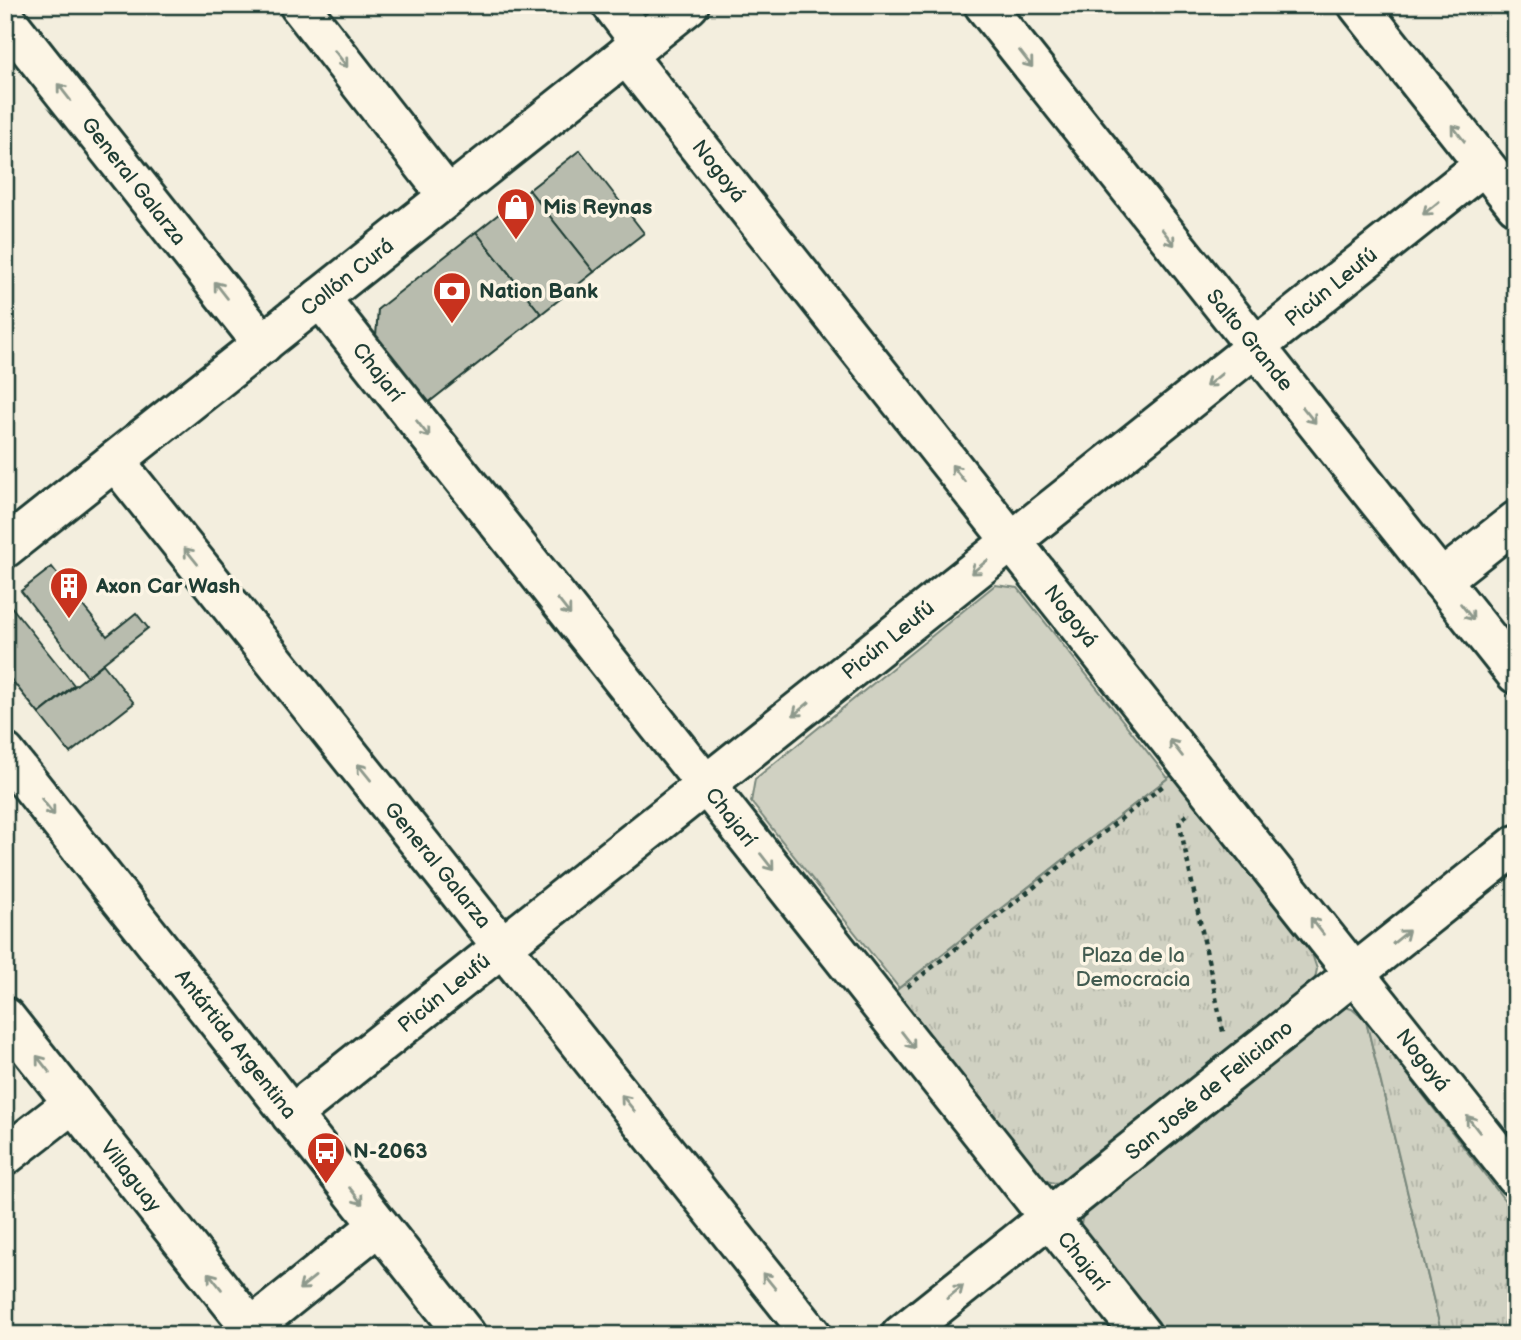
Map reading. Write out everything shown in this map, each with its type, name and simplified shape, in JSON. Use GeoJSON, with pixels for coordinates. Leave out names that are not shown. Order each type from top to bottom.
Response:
{"type":"FeatureCollection","features":[{"type":"Feature","properties":{"kind":"street"},"geometry":{"type":"LineString","coordinates":[[299,5],[448,196]]}},
{"type":"Feature","properties":{"kind":"street","name":"Nogoyá"},"geometry":{"type":"LineString","coordinates":[[611,5],[634,49],[1012,541],[1515,1175]]}},
{"type":"Feature","properties":{"kind":"street","name":"Collón Curá"},"geometry":{"type":"LineString","coordinates":[[5,548],[689,5]]}},
{"type":"Feature","properties":{"kind":"street","name":"Salto Grande"},"geometry":{"type":"LineString","coordinates":[[984,5],[1516,674]]}},
{"type":"Feature","properties":{"kind":"street"},"geometry":{"type":"LineString","coordinates":[[1358,5],[1516,205]]}},
{"type":"Feature","properties":{"kind":"street","name":"General Galarza"},"geometry":{"type":"LineString","coordinates":[[5,18],[263,344]]}},
{"type":"Feature","properties":{"kind":"street","name":"Picún Leufú"},"geometry":{"type":"LineString","coordinates":[[292,1115],[1484,165]]}},
{"type":"Feature","properties":{"kind":"street","name":"Chajarí"},"geometry":{"type":"LineString","coordinates":[[320,298],[1142,1335]]}},
{"type":"Feature","properties":{"kind":"street","name":"General Galarza"},"geometry":{"type":"LineString","coordinates":[[115,461],[812,1335]]}},
{"type":"Feature","properties":{"kind":"street"},"geometry":{"type":"LineString","coordinates":[[1441,580],[1516,521]]}},
{"type":"Feature","properties":{"kind":"street","name":"Antártida Argentina"},"geometry":{"type":"LineString","coordinates":[[5,753],[466,1335]]}},
{"type":"Feature","properties":{"kind":"street","name":"San José de Feliciano"},"geometry":{"type":"LineString","coordinates":[[901,1335],[1516,845]]}},
{"type":"Feature","properties":{"kind":"street","name":"Villaguay"},"geometry":{"type":"LineString","coordinates":[[5,1017],[250,1332]]}},
{"type":"Feature","properties":{"kind":"street"},"geometry":{"type":"LineString","coordinates":[[5,1156],[73,1102]]}},
{"type":"Feature","properties":{"kind":"street"},"geometry":{"type":"LineString","coordinates":[[250,1332],[379,1225]]}},
{"type":"Feature","properties":{"kind":"path"},"geometry":{"type":"LineString","coordinates":[[899,994],[1167,783],[1174,793]]}},
{"type":"Feature","properties":{"kind":"path"},"geometry":{"type":"LineString","coordinates":[[1189,813],[1179,821],[1226,1047]]}},
{"type":"Feature","properties":{"kind":"green space"},"geometry":{"type":"Polygon","coordinates":[[[995,585],[1018,588],[1168,778],[899,988],[751,802],[755,779],[995,585]]]}},
{"type":"Feature","properties":{"kind":"green space","name":"Plaza de la Democracia"},"geometry":{"type":"Polygon","coordinates":[[[1172,775],[1312,954],[1317,969],[1314,984],[1066,1181],[1046,1181],[1040,1178],[893,993],[1172,775]]]}},
{"type":"Feature","properties":{"kind":"green space"},"geometry":{"type":"Polygon","coordinates":[[[1337,1009],[1352,1009],[1366,1021],[1442,1335],[1161,1335],[1089,1246],[1080,1228],[1084,1211],[1337,1009]]]}},
{"type":"Feature","properties":{"kind":"green space"},"geometry":{"type":"Polygon","coordinates":[[[1366,1021],[1516,1215],[1516,1335],[1442,1335],[1366,1021]]]}},
{"type":"Feature","properties":{"kind":"building"},"geometry":{"type":"Polygon","coordinates":[[[580,150],[644,233],[594,272],[529,190],[580,150]]]}},
{"type":"Feature","properties":{"kind":"building"},"geometry":{"type":"Polygon","coordinates":[[[529,190],[594,272],[541,314],[476,232],[529,190]]]}},
{"type":"Feature","properties":{"kind":"building","name":"Nation Bank"},"geometry":{"type":"Polygon","coordinates":[[[476,232],[541,314],[428,403],[376,336],[378,309],[476,232]]]}},
{"type":"Feature","properties":{"kind":"building","name":"Axon Car Wash"},"geometry":{"type":"Polygon","coordinates":[[[52,567],[107,636],[136,613],[148,628],[87,676],[21,591],[52,567]]]}},
{"type":"Feature","properties":{"kind":"building"},"geometry":{"type":"Polygon","coordinates":[[[6,600],[74,685],[39,714],[5,672],[6,600]]]}},
{"type":"Feature","properties":{"kind":"building"},"geometry":{"type":"Polygon","coordinates":[[[103,664],[134,703],[70,753],[39,714],[103,664]]]}},
{"type":"Feature","properties":{"kind":"place","name":"Mis Reynas"},"geometry":{"type":"Point","coordinates":[516,241]}},
{"type":"Feature","properties":{"kind":"place","name":"Nation Bank"},"geometry":{"type":"Point","coordinates":[452,325]}},
{"type":"Feature","properties":{"kind":"place","name":"Axon Car Wash"},"geometry":{"type":"Point","coordinates":[69,620]}},
{"type":"Feature","properties":{"kind":"place","name":"N-2063"},"geometry":{"type":"Point","coordinates":[326,1185]}}]}
